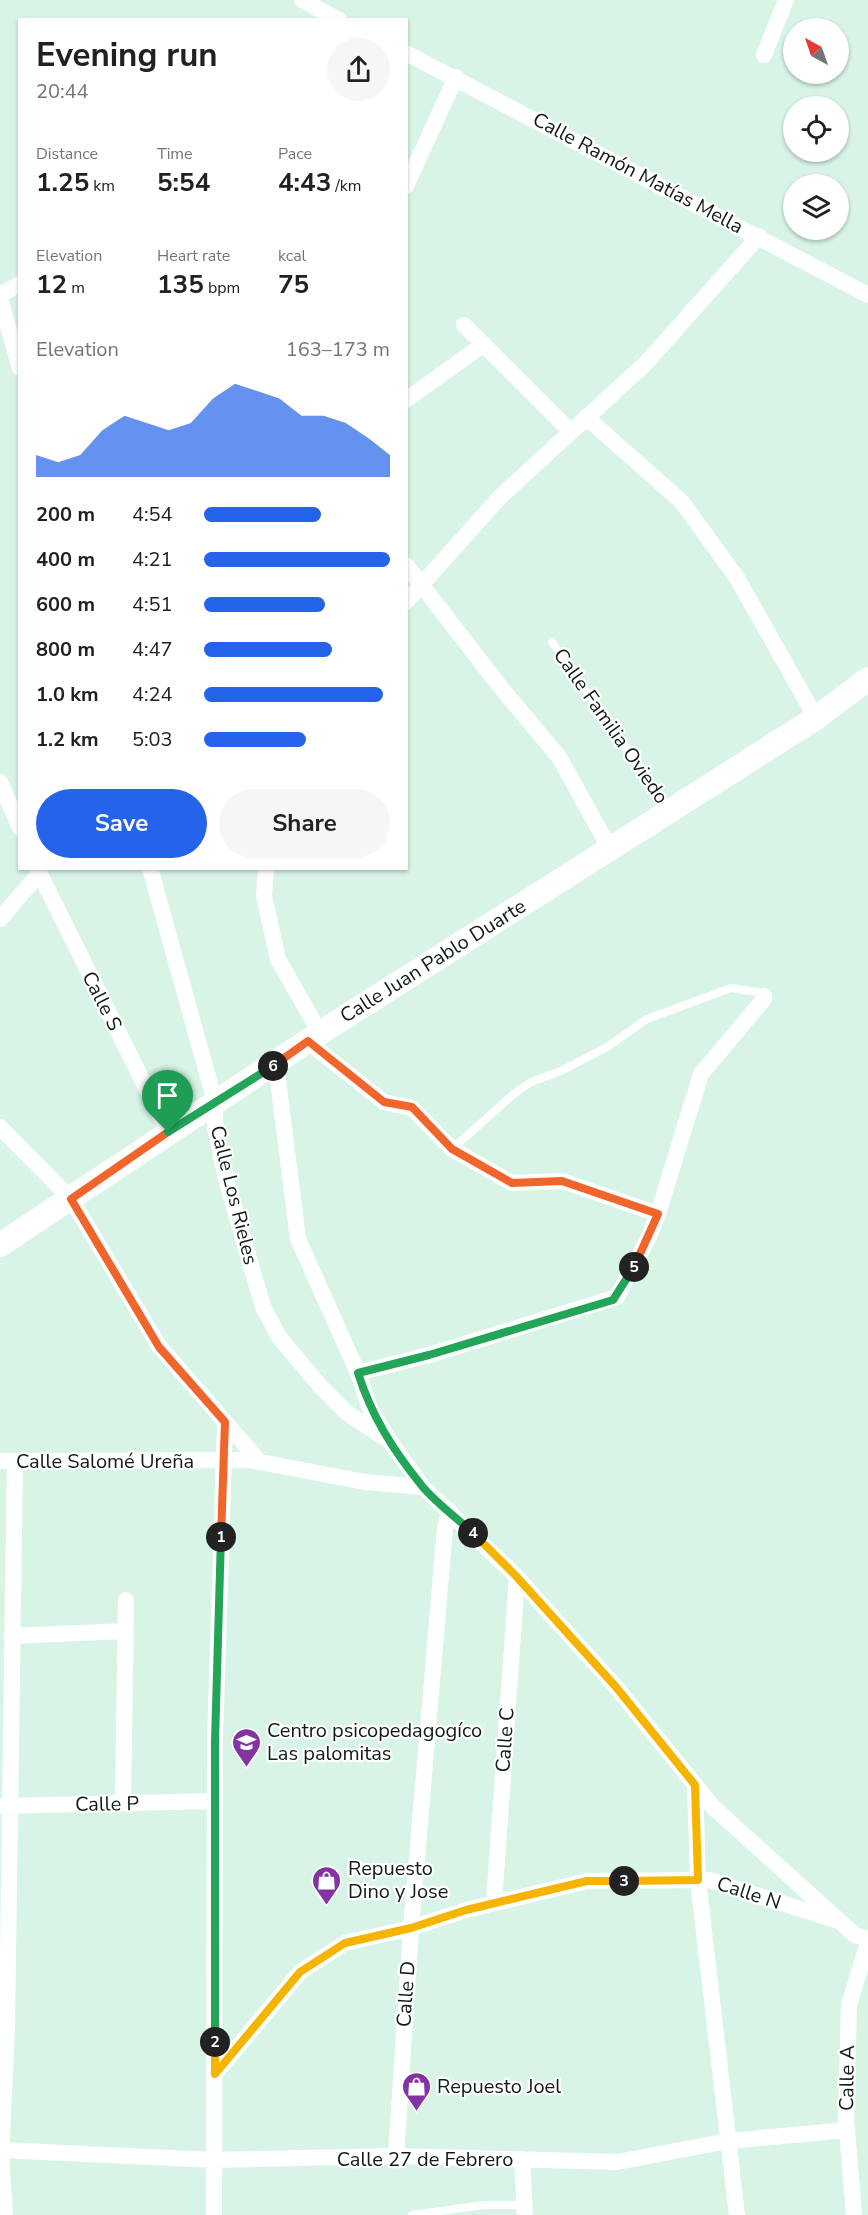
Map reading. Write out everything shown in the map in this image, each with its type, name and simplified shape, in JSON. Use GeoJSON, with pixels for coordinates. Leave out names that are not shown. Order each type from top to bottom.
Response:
{"type":"FeatureCollection","features":[{"type":"Feature","properties":{"kind":"street"},"geometry":{"type":"LineString","coordinates":[[302,0],[335,18]]}},
{"type":"Feature","properties":{"kind":"street"},"geometry":{"type":"LineString","coordinates":[[764,55],[786,0]]}},
{"type":"Feature","properties":{"kind":"street","name":"Calle Ramón Matías Mella"},"geometry":{"type":"LineString","coordinates":[[408,54],[456,77],[868,295]]}},
{"type":"Feature","properties":{"kind":"street"},"geometry":{"type":"LineString","coordinates":[[408,182],[456,77]]}},
{"type":"Feature","properties":{"kind":"street"},"geometry":{"type":"LineString","coordinates":[[408,600],[500,497],[646,363],[759,236]]}},
{"type":"Feature","properties":{"kind":"street"},"geometry":{"type":"LineString","coordinates":[[18,285],[0,297],[18,361]]}},
{"type":"Feature","properties":{"kind":"street"},"geometry":{"type":"LineString","coordinates":[[464,325],[571,432]]}},
{"type":"Feature","properties":{"kind":"street"},"geometry":{"type":"LineString","coordinates":[[408,399],[484,344]]}},
{"type":"Feature","properties":{"kind":"street"},"geometry":{"type":"LineString","coordinates":[[586,417],[682,502],[736,578],[816,718]]}},
{"type":"Feature","properties":{"kind":"street"},"geometry":{"type":"LineString","coordinates":[[408,567],[502,689],[559,756],[610,849]]}},
{"type":"Feature","properties":{"kind":"street","name":"Calle Juan Pablo Duarte"},"geometry":{"type":"LineString","coordinates":[[0,1245],[314,1037],[816,718],[868,680]]}},
{"type":"Feature","properties":{"kind":"street"},"geometry":{"type":"LineString","coordinates":[[0,782],[18,823]]}},
{"type":"Feature","properties":{"kind":"street","name":"Calle Los Rieles"},"geometry":{"type":"LineString","coordinates":[[151,870],[216,1102],[215,1127],[226,1179],[263,1307],[279,1337],[321,1387],[346,1413],[389,1440]]}},
{"type":"Feature","properties":{"kind":"street"},"geometry":{"type":"LineString","coordinates":[[266,870],[264,896],[278,959],[314,1037],[384,1102],[412,1107],[452,1149],[512,1183],[562,1181],[658,1214]]}},
{"type":"Feature","properties":{"kind":"street"},"geometry":{"type":"LineString","coordinates":[[0,919],[38,871]]}},
{"type":"Feature","properties":{"kind":"street","name":"Calle S"},"geometry":{"type":"LineString","coordinates":[[38,871],[168,1132]]}},
{"type":"Feature","properties":{"kind":"street"},"geometry":{"type":"LineString","coordinates":[[358,1373],[429,1355],[613,1300],[633,1269],[658,1214],[701,1074],[739,1032],[764,996]]}},
{"type":"Feature","properties":{"kind":"street"},"geometry":{"type":"LineString","coordinates":[[276,1064],[298,1239],[358,1373],[370,1408],[389,1440],[423,1487],[516,1576],[616,1687],[713,1807],[855,1935],[868,1941]]}},
{"type":"Feature","properties":{"kind":"street"},"geometry":{"type":"LineString","coordinates":[[0,1127],[71,1199],[159,1347],[260,1462]]}},
{"type":"Feature","properties":{"kind":"street"},"geometry":{"type":"LineString","coordinates":[[214,2215],[215,1801],[225,1422]]}},
{"type":"Feature","properties":{"kind":"street","name":"Calle Salomé Ureña"},"geometry":{"type":"LineString","coordinates":[[7,1461],[224,1460],[260,1462],[365,1482],[423,1487]]}},
{"type":"Feature","properties":{"kind":"street"},"geometry":{"type":"LineString","coordinates":[[5,2215],[1,2150],[5,1806],[12,1636],[7,1461]]}},
{"type":"Feature","properties":{"kind":"street","name":"Calle D"},"geometry":{"type":"LineString","coordinates":[[396,2156],[411,1928],[445,1528],[449,1510]]}},
{"type":"Feature","properties":{"kind":"street","name":"Calle C"},"geometry":{"type":"LineString","coordinates":[[494,1903],[516,1576]]}},
{"type":"Feature","properties":{"kind":"street"},"geometry":{"type":"LineString","coordinates":[[123,1803],[126,1600]]}},
{"type":"Feature","properties":{"kind":"street"},"geometry":{"type":"LineString","coordinates":[[12,1636],[125,1631]]}},
{"type":"Feature","properties":{"kind":"street"},"geometry":{"type":"LineString","coordinates":[[695,1785],[698,1880],[737,2215]]}},
{"type":"Feature","properties":{"kind":"street","name":"Calle P"},"geometry":{"type":"LineString","coordinates":[[5,1806],[215,1801]]}},
{"type":"Feature","properties":{"kind":"street","name":"Calle N"},"geometry":{"type":"LineString","coordinates":[[215,2074],[300,1972],[345,1943],[411,1928],[494,1903],[587,1881],[710,1880],[841,1922]]}},
{"type":"Feature","properties":{"kind":"street","name":"Calle A"},"geometry":{"type":"LineString","coordinates":[[854,2215],[847,2130],[849,2005],[868,1941]]}},
{"type":"Feature","properties":{"kind":"street","name":"Calle 27 de Febrero"},"geometry":{"type":"LineString","coordinates":[[1,2150],[214,2160],[396,2156],[617,2162],[728,2141],[847,2130]]}},
{"type":"Feature","properties":{"kind":"street"},"geometry":{"type":"LineString","coordinates":[[522,2159],[525,2210]]}},
{"type":"Feature","properties":{"kind":"lane","name":"Calle Familia Oviedo"},"geometry":{"type":"LineString","coordinates":[[552,642],[670,811]]}},
{"type":"Feature","properties":{"kind":"lane"},"geometry":{"type":"LineString","coordinates":[[452,1149],[514,1093],[531,1082],[561,1071],[608,1047],[647,1019],[731,988],[758,992],[764,996]]}},
{"type":"Feature","properties":{"kind":"lane"},"geometry":{"type":"LineString","coordinates":[[412,2215],[484,2205],[525,2210]]}},
{"type":"Feature","properties":{"kind":"place","name":"Centro psicopedagogíco Las palomitas"},"geometry":{"type":"Point","coordinates":[246,1768]}},
{"type":"Feature","properties":{"kind":"place","name":"Repuesto Dino y Jose"},"geometry":{"type":"Point","coordinates":[327,1906]}},
{"type":"Feature","properties":{"kind":"place","name":"Repuesto Joel"},"geometry":{"type":"Point","coordinates":[416,2112]}},
{"type":"Feature","properties":{"kind":"route"},"geometry":{"type":"LineString","coordinates":[[308,1041],[384,1102],[412,1107],[452,1149],[512,1183],[562,1181],[658,1214],[622,1290],[613,1300],[429,1355],[358,1373],[370,1408],[389,1440],[423,1487],[516,1576],[616,1687],[695,1785],[698,1880],[587,1881],[466,1910],[411,1928],[345,1943],[300,1972],[215,2074],[215,1741],[225,1422],[159,1347],[71,1199],[168,1132],[276,1064],[308,1041]]}}]}
